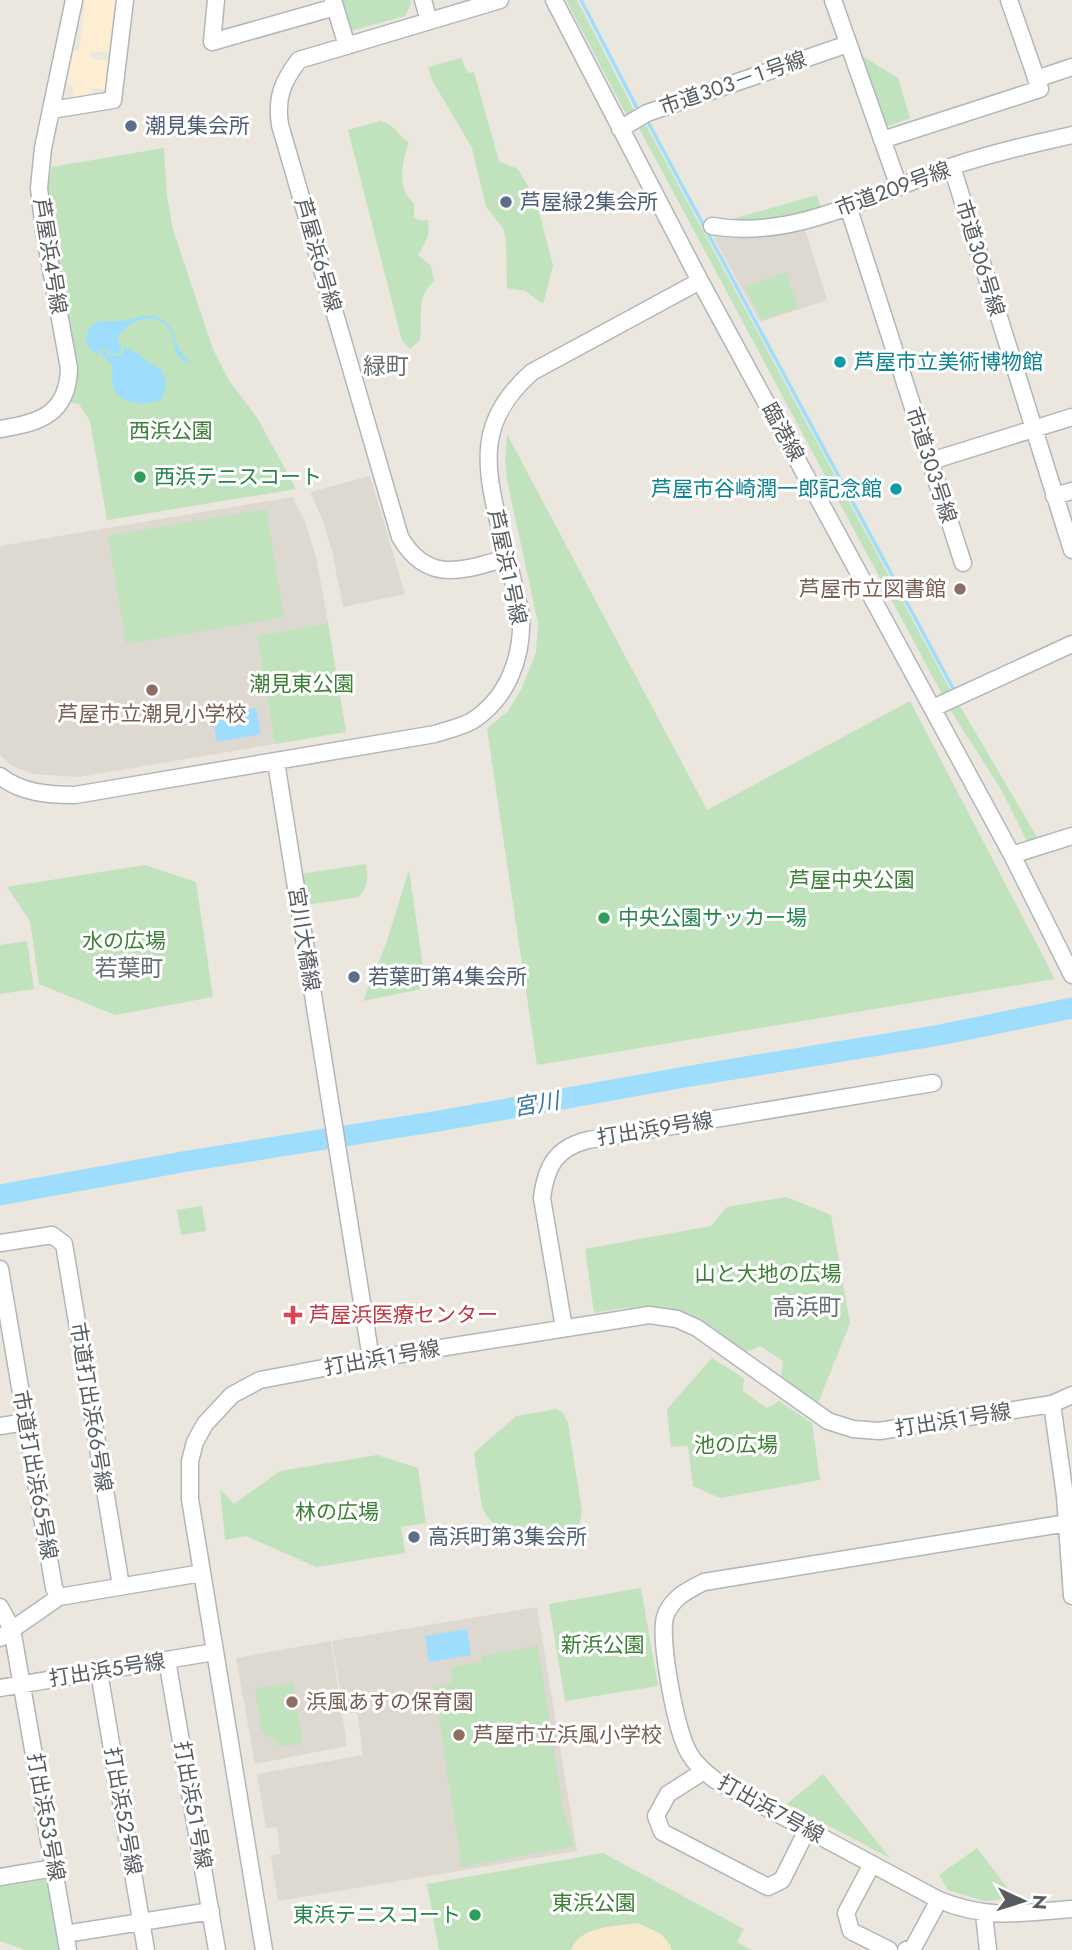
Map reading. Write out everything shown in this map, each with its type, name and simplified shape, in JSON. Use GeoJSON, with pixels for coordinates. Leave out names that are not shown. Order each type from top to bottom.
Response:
{"type":"FeatureCollection","features":[{"type":"Feature","properties":{"kind":"street","name":"芦屋浜４号線"},"geometry":{"type":"LineString","coordinates":[[0,429],[30,425],[44,417],[60,403],[69,384],[69,368],[40,196],[43,148],[74,0]]}},
{"type":"Feature","properties":{"kind":"street"},"geometry":{"type":"LineString","coordinates":[[52,110],[113,100],[125,0]]}},
{"type":"Feature","properties":{"kind":"street"},"geometry":{"type":"LineString","coordinates":[[216,0],[212,42],[334,4],[346,46]]}},
{"type":"Feature","properties":{"kind":"street"},"geometry":{"type":"LineString","coordinates":[[423,0],[429,21]]}},
{"type":"Feature","properties":{"kind":"street","name":"芦屋浜６号線"},"geometry":{"type":"LineString","coordinates":[[499,0],[299,60],[282,85],[278,110],[280,125],[395,524],[408,551],[423,565],[452,571],[507,558]]}},
{"type":"Feature","properties":{"kind":"street","name":"臨港線"},"geometry":{"type":"LineString","coordinates":[[554,0],[701,281],[1012,855],[1072,975]]}},
{"type":"Feature","properties":{"kind":"street"},"geometry":{"type":"LineString","coordinates":[[833,0],[899,187]]}},
{"type":"Feature","properties":{"kind":"street"},"geometry":{"type":"LineString","coordinates":[[882,140],[1040,89],[1009,0]]}},
{"type":"Feature","properties":{"kind":"street","name":"市道３０３－１号線"},"geometry":{"type":"LineString","coordinates":[[620,129],[647,113],[848,44]]}},
{"type":"Feature","properties":{"kind":"street"},"geometry":{"type":"LineString","coordinates":[[1036,79],[1072,67]]}},
{"type":"Feature","properties":{"kind":"street","name":"市道２０９号線"},"geometry":{"type":"LineString","coordinates":[[712,226],[758,230],[792,223],[848,206],[952,167],[1072,135]]}},
{"type":"Feature","properties":{"kind":"street","name":"市道３０６号線"},"geometry":{"type":"LineString","coordinates":[[952,167],[1033,430],[1071,541]]}},
{"type":"Feature","properties":{"kind":"street","name":"市道３０３号線"},"geometry":{"type":"LineString","coordinates":[[848,206],[963,563]]}},
{"type":"Feature","properties":{"kind":"street","name":"芦屋浜１号線"},"geometry":{"type":"LineString","coordinates":[[0,776],[25,790],[75,795],[435,734],[470,722],[487,709],[503,691],[522,638],[521,615],[489,482],[488,440],[495,416],[515,387],[531,373],[701,281]]}},
{"type":"Feature","properties":{"kind":"street"},"geometry":{"type":"LineString","coordinates":[[931,461],[1072,417]]}},
{"type":"Feature","properties":{"kind":"street"},"geometry":{"type":"LineString","coordinates":[[1054,496],[1072,491]]}},
{"type":"Feature","properties":{"kind":"street"},"geometry":{"type":"LineString","coordinates":[[933,708],[1072,644]]}},
{"type":"Feature","properties":{"kind":"street","name":"宮川大橋線"},"geometry":{"type":"LineString","coordinates":[[276,762],[371,1359]]}},
{"type":"Feature","properties":{"kind":"street"},"geometry":{"type":"LineString","coordinates":[[1012,855],[1072,836]]}},
{"type":"Feature","properties":{"kind":"street","name":"打出浜９号線"},"geometry":{"type":"LineString","coordinates":[[564,1328],[542,1198],[545,1177],[556,1157],[574,1143],[933,1083]]}},
{"type":"Feature","properties":{"kind":"street","name":"市道打出浜６６号線"},"geometry":{"type":"LineString","coordinates":[[0,1243],[52,1235],[64,1244],[121,1586]]}},
{"type":"Feature","properties":{"kind":"street","name":"市道打出浜６５号線"},"geometry":{"type":"LineString","coordinates":[[0,1269],[54,1588],[59,1597]]}},
{"type":"Feature","properties":{"kind":"street","name":"打出浜１号線"},"geometry":{"type":"LineString","coordinates":[[264,1950],[190,1499],[190,1461],[195,1442],[214,1413],[232,1395],[260,1380],[371,1359],[629,1317],[658,1315],[677,1319],[697,1328],[828,1420],[853,1429],[891,1430],[1052,1404],[1072,1395]]}},
{"type":"Feature","properties":{"kind":"street"},"geometry":{"type":"LineString","coordinates":[[1052,1404],[1065,1496],[1072,1596]]}},
{"type":"Feature","properties":{"kind":"street"},"geometry":{"type":"LineString","coordinates":[[0,1426],[26,1422]]}},
{"type":"Feature","properties":{"kind":"street","name":"打出浜７号線"},"geometry":{"type":"LineString","coordinates":[[1067,1523],[704,1583],[674,1600],[666,1615],[662,1636],[680,1735],[689,1755],[715,1780],[939,1900],[963,1910],[985,1914],[1072,1909]]}},
{"type":"Feature","properties":{"kind":"street"},"geometry":{"type":"LineString","coordinates":[[6,1634],[59,1597],[202,1573]]}},
{"type":"Feature","properties":{"kind":"street","name":"打出浜５３号線"},"geometry":{"type":"LineString","coordinates":[[0,1607],[23,1684],[67,1942]]}},
{"type":"Feature","properties":{"kind":"street","name":"打出浜５号線"},"geometry":{"type":"LineString","coordinates":[[0,1688],[214,1653]]}},
{"type":"Feature","properties":{"kind":"street","name":"打出浜５１号線"},"geometry":{"type":"LineString","coordinates":[[167,1660],[218,1950]]}},
{"type":"Feature","properties":{"kind":"street","name":"打出浜５２号線"},"geometry":{"type":"LineString","coordinates":[[99,1672],[146,1950]]}},
{"type":"Feature","properties":{"kind":"street"},"geometry":{"type":"LineString","coordinates":[[704,1771],[668,1794],[656,1816],[662,1832],[768,1887],[782,1880],[807,1830]]}},
{"type":"Feature","properties":{"kind":"street"},"geometry":{"type":"LineString","coordinates":[[872,1864],[846,1913],[851,1931],[889,1950]]}},
{"type":"Feature","properties":{"kind":"street"},"geometry":{"type":"LineString","coordinates":[[0,1877],[54,1868]]}},
{"type":"Feature","properties":{"kind":"street"},"geometry":{"type":"LineString","coordinates":[[906,1950],[913,1948],[939,1900]]}},
{"type":"Feature","properties":{"kind":"street"},"geometry":{"type":"LineString","coordinates":[[67,1942],[142,1921],[211,1911]]}},
{"type":"Feature","properties":{"kind":"street"},"geometry":{"type":"LineString","coordinates":[[985,1914],[988,1950]]}},
{"type":"Feature","properties":{"kind":"shaded area"},"geometry":{"type":"Polygon","coordinates":[[[85,0],[116,0],[110,53],[90,51],[90,58],[109,61],[106,90],[92,88],[90,100],[72,98],[73,86],[67,85],[71,50],[79,51],[85,0]]]}},
{"type":"Feature","properties":{"kind":"shaded area"},"geometry":{"type":"Polygon","coordinates":[[[804,226],[827,300],[760,322],[713,236],[750,237],[804,226]]]}},
{"type":"Feature","properties":{"kind":"shaded area"},"geometry":{"type":"Polygon","coordinates":[[[370,476],[405,594],[343,607],[332,551],[322,518],[310,492],[370,476]]]}},
{"type":"Feature","properties":{"kind":"shaded area","name":"芦屋市立潮見小学校"},"geometry":{"type":"Polygon","coordinates":[[[292,497],[305,521],[317,561],[328,623],[257,636],[275,744],[78,777],[32,774],[11,765],[0,755],[0,546],[292,497]]]}},
{"type":"Feature","properties":{"kind":"shaded area","name":"芦屋市立浜風小学校"},"geometry":{"type":"Polygon","coordinates":[[[537,1607],[577,1851],[278,1901],[271,1856],[280,1854],[277,1827],[266,1828],[257,1774],[363,1755],[357,1712],[344,1714],[332,1641],[537,1607]]]}},
{"type":"Feature","properties":{"kind":"shaded area","name":"浜風あすの保育園"},"geometry":{"type":"Polygon","coordinates":[[[331,1641],[347,1746],[255,1764],[236,1658],[331,1641]]]}},
{"type":"Feature","properties":{"kind":"green space"},"geometry":{"type":"Polygon","coordinates":[[[337,0],[410,0],[411,4],[405,16],[347,32],[337,0]]]}},
{"type":"Feature","properties":{"kind":"green space"},"geometry":{"type":"Polygon","coordinates":[[[566,0],[577,0],[635,112],[627,116],[566,0]]]}},
{"type":"Feature","properties":{"kind":"green space"},"geometry":{"type":"Polygon","coordinates":[[[862,56],[898,78],[910,118],[886,127],[862,56]]]}},
{"type":"Feature","properties":{"kind":"green space"},"geometry":{"type":"Polygon","coordinates":[[[461,58],[468,73],[474,72],[499,161],[518,169],[536,200],[553,266],[543,304],[525,291],[507,288],[506,241],[503,228],[486,207],[472,148],[432,80],[428,67],[461,58]]]}},
{"type":"Feature","properties":{"kind":"green space"},"geometry":{"type":"Polygon","coordinates":[[[380,121],[393,128],[409,143],[404,158],[403,183],[408,197],[414,203],[414,218],[422,221],[427,219],[429,229],[418,255],[431,266],[434,281],[422,301],[420,340],[410,349],[402,341],[348,130],[380,121]]]}},
{"type":"Feature","properties":{"kind":"green space"},"geometry":{"type":"Polygon","coordinates":[[[646,125],[951,691],[1040,842],[1029,845],[1002,791],[951,711],[639,128],[646,125]]]}},
{"type":"Feature","properties":{"kind":"green space","name":"西浜公園"},"geometry":{"type":"Polygon","coordinates":[[[164,148],[172,226],[213,349],[228,379],[258,419],[296,489],[107,520],[90,421],[79,404],[65,401],[44,201],[52,167],[164,148]]]}},
{"type":"Feature","properties":{"kind":"green space"},"geometry":{"type":"Polygon","coordinates":[[[817,195],[821,209],[773,223],[722,222],[817,195]]]}},
{"type":"Feature","properties":{"kind":"green space"},"geometry":{"type":"Polygon","coordinates":[[[786,272],[798,308],[762,320],[745,287],[786,272]]]}},
{"type":"Feature","properties":{"kind":"green space","name":"芦屋中央公園"},"geometry":{"type":"Polygon","coordinates":[[[507,434],[707,810],[910,701],[1055,979],[537,1065],[487,729],[508,711],[521,690],[536,652],[538,623],[507,480],[507,434]]]}},
{"type":"Feature","properties":{"kind":"green space"},"geometry":{"type":"Polygon","coordinates":[[[266,509],[284,617],[126,644],[108,536],[266,509]]]}},
{"type":"Feature","properties":{"kind":"green space","name":"潮見東公園"},"geometry":{"type":"Polygon","coordinates":[[[328,623],[346,732],[275,744],[257,636],[328,623]]]}},
{"type":"Feature","properties":{"kind":"green space"},"geometry":{"type":"Polygon","coordinates":[[[366,864],[367,882],[359,897],[306,905],[301,874],[366,864]]]}},
{"type":"Feature","properties":{"kind":"green space","name":"水の広場"},"geometry":{"type":"Polygon","coordinates":[[[145,865],[196,882],[213,997],[115,1015],[39,984],[30,921],[7,887],[145,865]]]}},
{"type":"Feature","properties":{"kind":"green space"},"geometry":{"type":"Polygon","coordinates":[[[409,870],[426,988],[363,1001],[386,944],[409,870]]]}},
{"type":"Feature","properties":{"kind":"green space"},"geometry":{"type":"Polygon","coordinates":[[[27,941],[34,989],[0,994],[0,945],[27,941]]]}},
{"type":"Feature","properties":{"kind":"green space","name":"山と大地の広場"},"geometry":{"type":"Polygon","coordinates":[[[786,1197],[831,1215],[850,1323],[818,1403],[781,1377],[783,1361],[760,1346],[746,1352],[685,1312],[646,1306],[594,1313],[585,1249],[711,1226],[727,1207],[786,1197]]]}},
{"type":"Feature","properties":{"kind":"green space"},"geometry":{"type":"Polygon","coordinates":[[[202,1206],[206,1231],[181,1235],[177,1210],[202,1206]]]}},
{"type":"Feature","properties":{"kind":"green space","name":"池の広場"},"geometry":{"type":"Polygon","coordinates":[[[712,1358],[744,1378],[743,1391],[767,1408],[779,1401],[812,1423],[820,1480],[720,1498],[693,1486],[688,1446],[671,1447],[667,1409],[712,1358]]]}},
{"type":"Feature","properties":{"kind":"green space"},"geometry":{"type":"Polygon","coordinates":[[[556,1409],[563,1413],[568,1423],[582,1511],[580,1522],[570,1538],[554,1532],[520,1537],[503,1531],[488,1518],[482,1508],[474,1453],[516,1416],[556,1409]]]}},
{"type":"Feature","properties":{"kind":"green space","name":"林の広場"},"geometry":{"type":"Polygon","coordinates":[[[377,1455],[418,1468],[426,1523],[401,1527],[405,1553],[316,1567],[246,1536],[225,1540],[220,1489],[234,1504],[280,1471],[377,1455]]]}},
{"type":"Feature","properties":{"kind":"green space","name":"新浜公園"},"geometry":{"type":"Polygon","coordinates":[[[641,1588],[658,1686],[565,1701],[549,1604],[641,1588]]]}},
{"type":"Feature","properties":{"kind":"green space"},"geometry":{"type":"Polygon","coordinates":[[[538,1646],[563,1808],[574,1846],[462,1867],[434,1687],[452,1683],[451,1667],[482,1662],[481,1656],[538,1646]]]}},
{"type":"Feature","properties":{"kind":"green space"},"geometry":{"type":"Polygon","coordinates":[[[293,1682],[303,1743],[278,1747],[277,1740],[262,1732],[255,1689],[293,1682]]]}},
{"type":"Feature","properties":{"kind":"green space"},"geometry":{"type":"Polygon","coordinates":[[[823,1774],[890,1858],[787,1804],[823,1774]]]}},
{"type":"Feature","properties":{"kind":"green space"},"geometry":{"type":"Polygon","coordinates":[[[977,1848],[1016,1899],[984,1901],[948,1890],[939,1875],[977,1848]]]}},
{"type":"Feature","properties":{"kind":"green space","name":"東浜公園"},"geometry":{"type":"Polygon","coordinates":[[[603,1853],[744,1929],[737,1942],[752,1950],[439,1950],[427,1884],[603,1853]]]}},
{"type":"Feature","properties":{"kind":"green space"},"geometry":{"type":"Polygon","coordinates":[[[51,1873],[65,1950],[24,1950],[0,1941],[0,1882],[51,1873]]]}},
{"type":"Feature","properties":{"kind":"sand"},"geometry":{"type":"Polygon","coordinates":[[[638,1923],[661,1934],[671,1946],[671,1950],[571,1950],[582,1936],[590,1932],[638,1923]]]}},
{"type":"Feature","properties":{"kind":"water"},"geometry":{"type":"Polygon","coordinates":[[[145,315],[157,317],[170,326],[183,355],[190,361],[187,363],[178,355],[167,326],[153,319],[137,321],[123,331],[117,339],[122,347],[119,354],[110,354],[108,349],[99,351],[99,355],[90,349],[86,341],[87,333],[91,326],[99,321],[124,321],[145,315]]]}},
{"type":"Feature","properties":{"kind":"water"},"geometry":{"type":"Polygon","coordinates":[[[125,347],[161,369],[166,385],[161,400],[139,403],[119,396],[112,380],[112,364],[102,356],[102,352],[121,356],[125,347]]]}},
{"type":"Feature","properties":{"kind":"water"},"geometry":{"type":"Polygon","coordinates":[[[256,708],[261,734],[217,742],[212,716],[256,708]]]}},
{"type":"Feature","properties":{"kind":"water"},"geometry":{"type":"Polygon","coordinates":[[[467,1629],[471,1655],[429,1662],[425,1636],[467,1629]]]}},
{"type":"Feature","properties":{"kind":"waterway"},"geometry":{"type":"LineString","coordinates":[[581,0],[638,110]]}},
{"type":"Feature","properties":{"kind":"waterway"},"geometry":{"type":"LineString","coordinates":[[649,124],[955,692]]}},
{"type":"Feature","properties":{"kind":"waterway","name":"宮川"},"geometry":{"type":"LineString","coordinates":[[0,1195],[940,1035],[1072,1008]]}},
{"type":"Feature","properties":{"kind":"place","name":"潮見集会所"},"geometry":{"type":"Point","coordinates":[131,126]}},
{"type":"Feature","properties":{"kind":"place","name":"芦屋緑２集会所"},"geometry":{"type":"Point","coordinates":[506,202]}},
{"type":"Feature","properties":{"kind":"place","name":"芦屋市立美術博物館"},"geometry":{"type":"Point","coordinates":[840,362]}},
{"type":"Feature","properties":{"kind":"place","name":"西浜テニスコート"},"geometry":{"type":"Point","coordinates":[140,477]}},
{"type":"Feature","properties":{"kind":"place","name":"芦屋市谷崎潤一郎記念館"},"geometry":{"type":"Point","coordinates":[896,489]}},
{"type":"Feature","properties":{"kind":"place","name":"芦屋市立図書館"},"geometry":{"type":"Point","coordinates":[960,589]}},
{"type":"Feature","properties":{"kind":"place","name":"芦屋市立潮見小学校"},"geometry":{"type":"Point","coordinates":[152,690]}},
{"type":"Feature","properties":{"kind":"place","name":"中央公園サッカー場"},"geometry":{"type":"Point","coordinates":[604,918]}},
{"type":"Feature","properties":{"kind":"place","name":"若葉町第４集会所"},"geometry":{"type":"Point","coordinates":[354,977]}},
{"type":"Feature","properties":{"kind":"place","name":"芦屋浜医療センター"},"geometry":{"type":"Point","coordinates":[293,1315]}},
{"type":"Feature","properties":{"kind":"place","name":"高浜町第３集会所"},"geometry":{"type":"Point","coordinates":[414,1537]}},
{"type":"Feature","properties":{"kind":"place","name":"浜風あすの保育園"},"geometry":{"type":"Point","coordinates":[292,1702]}},
{"type":"Feature","properties":{"kind":"place","name":"芦屋市立浜風小学校"},"geometry":{"type":"Point","coordinates":[459,1735]}},
{"type":"Feature","properties":{"kind":"place","name":"東浜テニスコート"},"geometry":{"type":"Point","coordinates":[475,1915]}},
{"type":"Feature","properties":{"kind":"district","name":"緑町"},"geometry":{"type":"Point","coordinates":[386,366]}},
{"type":"Feature","properties":{"kind":"district","name":"若葉町"},"geometry":{"type":"Point","coordinates":[129,968]}},
{"type":"Feature","properties":{"kind":"district","name":"高浜町"},"geometry":{"type":"Point","coordinates":[807,1307]}}]}
